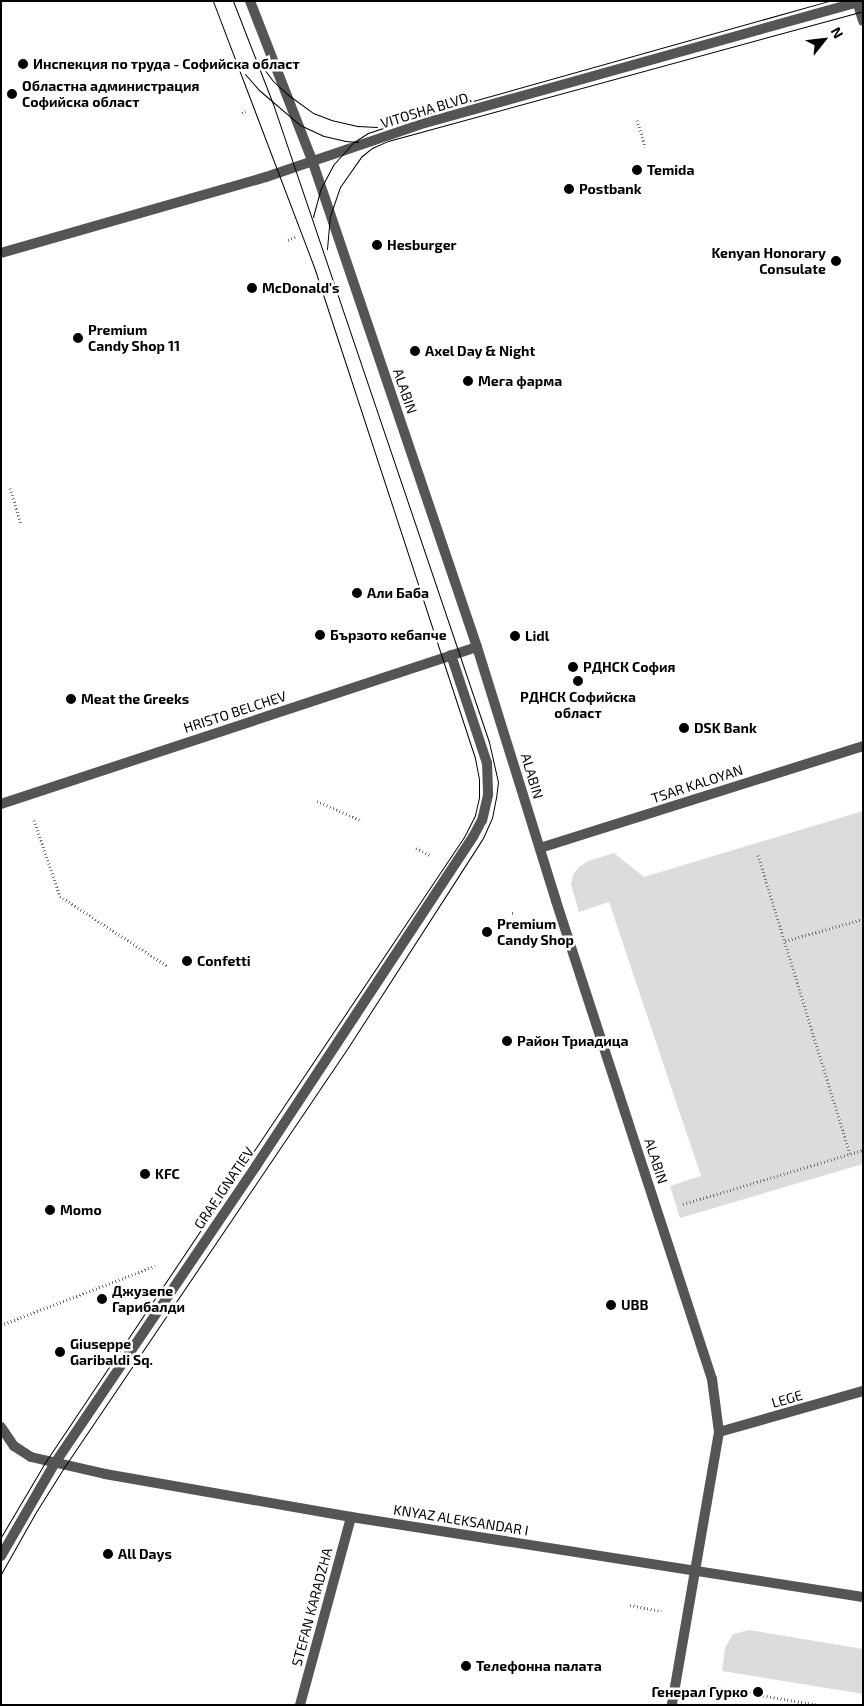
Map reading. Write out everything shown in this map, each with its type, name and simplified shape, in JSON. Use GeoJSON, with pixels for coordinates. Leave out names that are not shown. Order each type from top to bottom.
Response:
{"type":"FeatureCollection","features":[{"type":"Feature","properties":{"kind":"street","name":"ALABIN"},"geometry":{"type":"LineString","coordinates":[[250,1],[312,160],[476,647],[712,1379],[719,1432],[672,1705]]}},
{"type":"Feature","properties":{"kind":"street","name":"VITOSHA BLVD."},"geometry":{"type":"LineString","coordinates":[[1,253],[266,177],[312,160],[435,121],[859,2]]}},
{"type":"Feature","properties":{"kind":"street"},"geometry":{"type":"LineString","coordinates":[[859,2],[863,21]]}},
{"type":"Feature","properties":{"kind":"street","name":"HRISTO BELCHEV"},"geometry":{"type":"LineString","coordinates":[[1,804],[476,647]]}},
{"type":"Feature","properties":{"kind":"street","name":"GRAF IGNATIEV"},"geometry":{"type":"LineString","coordinates":[[1,1556],[56,1463],[256,1166],[473,837],[482,820],[488,795],[487,763],[451,655]]}},
{"type":"Feature","properties":{"kind":"street","name":"TSAR KALOYAN"},"geometry":{"type":"LineString","coordinates":[[540,848],[863,746]]}},
{"type":"Feature","properties":{"kind":"street","name":"LEGE"},"geometry":{"type":"LineString","coordinates":[[719,1432],[863,1391]]}},
{"type":"Feature","properties":{"kind":"street","name":"KNYAZ ALEKSANDAR I"},"geometry":{"type":"LineString","coordinates":[[1,1427],[14,1446],[31,1457],[56,1463],[351,1517],[863,1597]]}},
{"type":"Feature","properties":{"kind":"street","name":"STEFAN KARADZHA"},"geometry":{"type":"LineString","coordinates":[[300,1705],[351,1517]]}},
{"type":"Feature","properties":{"kind":"path"},"geometry":{"type":"LineString","coordinates":[[637,120],[645,147]]}},
{"type":"Feature","properties":{"kind":"path"},"geometry":{"type":"LineString","coordinates":[[288,240],[295,237]]}},
{"type":"Feature","properties":{"kind":"path"},"geometry":{"type":"LineString","coordinates":[[10,488],[21,523]]}},
{"type":"Feature","properties":{"kind":"path"},"geometry":{"type":"LineString","coordinates":[[26,796],[60,896],[167,966]]}},
{"type":"Feature","properties":{"kind":"path"},"geometry":{"type":"LineString","coordinates":[[317,801],[362,822]]}},
{"type":"Feature","properties":{"kind":"path"},"geometry":{"type":"LineString","coordinates":[[416,848],[431,855]]}},
{"type":"Feature","properties":{"kind":"path"},"geometry":{"type":"LineString","coordinates":[[758,855],[850,1154]]}},
{"type":"Feature","properties":{"kind":"path"},"geometry":{"type":"LineString","coordinates":[[784,941],[863,919]]}},
{"type":"Feature","properties":{"kind":"path"},"geometry":{"type":"LineString","coordinates":[[659,1213],[863,1150]]}},
{"type":"Feature","properties":{"kind":"path"},"geometry":{"type":"LineString","coordinates":[[1,1325],[157,1265]]}},
{"type":"Feature","properties":{"kind":"path"},"geometry":{"type":"LineString","coordinates":[[630,1605],[669,1612]]}},
{"type":"Feature","properties":{"kind":"path"},"geometry":{"type":"LineString","coordinates":[[708,1686],[818,1705]]}},
{"type":"Feature","properties":{"kind":"shaded area"},"geometry":{"type":"Polygon","coordinates":[[[863,811],[863,1164],[680,1218],[670,1186],[701,1176],[609,902],[579,912],[571,884],[573,875],[579,867],[588,861],[614,853],[644,877],[863,811]]]}},
{"type":"Feature","properties":{"kind":"shaded area"},"geometry":{"type":"Polygon","coordinates":[[[749,1630],[863,1649],[863,1694],[722,1671],[725,1648],[733,1634],[749,1630]]]}},
{"type":"Feature","properties":{"kind":"tram line"},"geometry":{"type":"LineString","coordinates":[[1,1537],[46,1461],[464,837],[475,815],[479,797],[479,779],[475,758],[314,267],[213,1]]}},
{"type":"Feature","properties":{"kind":"tram line"},"geometry":{"type":"LineString","coordinates":[[1,1574],[65,1466],[349,1046],[483,838],[492,818],[496,798],[498,782],[489,742],[273,104],[233,1]]}},
{"type":"Feature","properties":{"kind":"tram line"},"geometry":{"type":"LineString","coordinates":[[313,217],[321,188],[333,165],[354,142],[368,133],[416,117],[830,1]]}},
{"type":"Feature","properties":{"kind":"tram line"},"geometry":{"type":"LineString","coordinates":[[327,249],[330,216],[340,187],[362,156],[372,148],[388,141],[863,11]]}},
{"type":"Feature","properties":{"kind":"tram line"},"geometry":{"type":"LineString","coordinates":[[264,69],[273,81],[287,94],[313,113],[331,120],[358,126],[377,127]]}},
{"type":"Feature","properties":{"kind":"tram line"},"geometry":{"type":"LineString","coordinates":[[245,74],[259,90],[300,125],[324,136],[358,142]]}},
{"type":"Feature","properties":{"kind":"place","name":"Инспекция по труда - Софийска област"},"geometry":{"type":"Point","coordinates":[23,64]}},
{"type":"Feature","properties":{"kind":"place","name":"Областна администрация Софийска област"},"geometry":{"type":"Point","coordinates":[12,94]}},
{"type":"Feature","properties":{"kind":"place","name":"Temida"},"geometry":{"type":"Point","coordinates":[637,170]}},
{"type":"Feature","properties":{"kind":"place","name":"Postbank"},"geometry":{"type":"Point","coordinates":[569,189]}},
{"type":"Feature","properties":{"kind":"place","name":"Hesburger"},"geometry":{"type":"Point","coordinates":[377,245]}},
{"type":"Feature","properties":{"kind":"place","name":"Kenyan Honorary Consulate"},"geometry":{"type":"Point","coordinates":[836,261]}},
{"type":"Feature","properties":{"kind":"place","name":"McDonald's"},"geometry":{"type":"Point","coordinates":[252,288]}},
{"type":"Feature","properties":{"kind":"place","name":"Premium Candy Shop 11"},"geometry":{"type":"Point","coordinates":[78,338]}},
{"type":"Feature","properties":{"kind":"place","name":"Axel Day & Night"},"geometry":{"type":"Point","coordinates":[415,351]}},
{"type":"Feature","properties":{"kind":"place","name":"Мега фарма"},"geometry":{"type":"Point","coordinates":[468,381]}},
{"type":"Feature","properties":{"kind":"place","name":"Али Баба"},"geometry":{"type":"Point","coordinates":[357,593]}},
{"type":"Feature","properties":{"kind":"place","name":"Бързото кебапче"},"geometry":{"type":"Point","coordinates":[320,635]}},
{"type":"Feature","properties":{"kind":"place","name":"Lidl"},"geometry":{"type":"Point","coordinates":[515,636]}},
{"type":"Feature","properties":{"kind":"place","name":"РДНСК София"},"geometry":{"type":"Point","coordinates":[573,667]}},
{"type":"Feature","properties":{"kind":"place","name":"РДНСК Софийска област"},"geometry":{"type":"Point","coordinates":[578,681]}},
{"type":"Feature","properties":{"kind":"place","name":"Meat the Greeks"},"geometry":{"type":"Point","coordinates":[71,699]}},
{"type":"Feature","properties":{"kind":"place","name":"DSK Bank"},"geometry":{"type":"Point","coordinates":[684,728]}},
{"type":"Feature","properties":{"kind":"place","name":"Premium Candy Shop"},"geometry":{"type":"Point","coordinates":[487,932]}},
{"type":"Feature","properties":{"kind":"place","name":"Confetti"},"geometry":{"type":"Point","coordinates":[187,961]}},
{"type":"Feature","properties":{"kind":"place","name":"Район Триадица"},"geometry":{"type":"Point","coordinates":[507,1041]}},
{"type":"Feature","properties":{"kind":"place","name":"KFC"},"geometry":{"type":"Point","coordinates":[145,1174]}},
{"type":"Feature","properties":{"kind":"place","name":"Momo"},"geometry":{"type":"Point","coordinates":[50,1210]}},
{"type":"Feature","properties":{"kind":"place","name":"Джузепе Гарибалди"},"geometry":{"type":"Point","coordinates":[102,1299]}},
{"type":"Feature","properties":{"kind":"place","name":"UBB"},"geometry":{"type":"Point","coordinates":[611,1305]}},
{"type":"Feature","properties":{"kind":"place","name":"Giuseppe Garibaldi Sq."},"geometry":{"type":"Point","coordinates":[60,1352]}},
{"type":"Feature","properties":{"kind":"place","name":"All Days"},"geometry":{"type":"Point","coordinates":[108,1554]}},
{"type":"Feature","properties":{"kind":"place","name":"Телефонна палата"},"geometry":{"type":"Point","coordinates":[466,1666]}},
{"type":"Feature","properties":{"kind":"place","name":"Генерал Гурко"},"geometry":{"type":"Point","coordinates":[758,1692]}}]}
